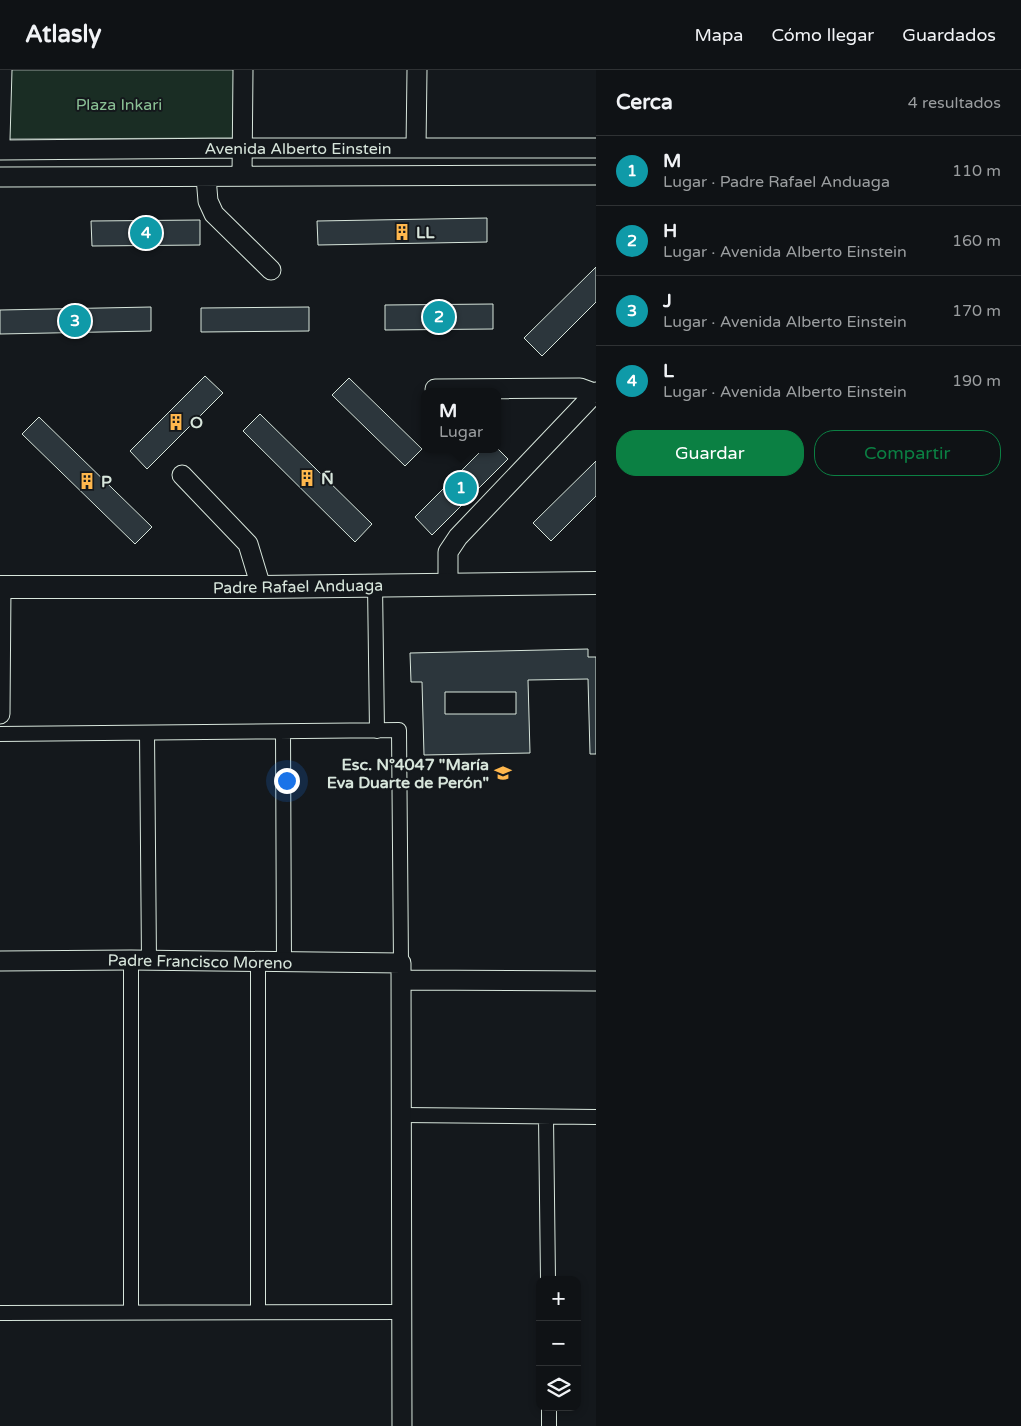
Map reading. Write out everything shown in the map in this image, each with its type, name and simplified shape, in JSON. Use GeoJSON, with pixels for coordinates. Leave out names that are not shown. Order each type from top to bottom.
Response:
{"type":"FeatureCollection","features":[{"type":"Feature","properties":{"kind":"street"},"geometry":{"type":"LineString","coordinates":[[0,140],[2,70]]}},
{"type":"Feature","properties":{"kind":"street"},"geometry":{"type":"LineString","coordinates":[[242,176],[243,70]]}},
{"type":"Feature","properties":{"kind":"street"},"geometry":{"type":"LineString","coordinates":[[416,148],[417,70]]}},
{"type":"Feature","properties":{"kind":"street","name":"Avenida Alberto Einstein"},"geometry":{"type":"LineString","coordinates":[[0,150],[596,148]]}},
{"type":"Feature","properties":{"kind":"street","name":"Avenida Alberto Einstein"},"geometry":{"type":"LineString","coordinates":[[0,177],[596,175]]}},
{"type":"Feature","properties":{"kind":"street"},"geometry":{"type":"LineString","coordinates":[[206,177],[208,201],[214,214],[271,270]]}},
{"type":"Feature","properties":{"kind":"street"},"geometry":{"type":"LineString","coordinates":[[448,585],[448,552],[458,537],[595,392],[580,388],[501,389]]}},
{"type":"Feature","properties":{"kind":"street"},"geometry":{"type":"LineString","coordinates":[[182,475],[248,544],[262,587]]}},
{"type":"Feature","properties":{"kind":"street","name":"Padre Rafael Anduaga"},"geometry":{"type":"LineString","coordinates":[[0,587],[262,587],[596,582]]}},
{"type":"Feature","properties":{"kind":"street"},"geometry":{"type":"LineString","coordinates":[[375,585],[377,731]]}},
{"type":"Feature","properties":{"kind":"street"},"geometry":{"type":"LineString","coordinates":[[0,587],[0,714]]}},
{"type":"Feature","properties":{"kind":"street"},"geometry":{"type":"LineString","coordinates":[[0,734],[399,730],[403,1115],[402,1426]]}},
{"type":"Feature","properties":{"kind":"street"},"geometry":{"type":"LineString","coordinates":[[283,732],[284,962]]}},
{"type":"Feature","properties":{"kind":"street"},"geometry":{"type":"LineString","coordinates":[[131,1312],[147,733]]}},
{"type":"Feature","properties":{"kind":"street","name":"Padre Francisco Moreno"},"geometry":{"type":"LineString","coordinates":[[0,961],[284,962],[401,972],[596,981]]}},
{"type":"Feature","properties":{"kind":"street"},"geometry":{"type":"LineString","coordinates":[[258,962],[258,1312]]}},
{"type":"Feature","properties":{"kind":"street"},"geometry":{"type":"LineString","coordinates":[[403,1115],[596,1117]]}},
{"type":"Feature","properties":{"kind":"street"},"geometry":{"type":"LineString","coordinates":[[546,1117],[548,1276]]}},
{"type":"Feature","properties":{"kind":"street"},"geometry":{"type":"LineString","coordinates":[[0,1313],[403,1312]]}},
{"type":"Feature","properties":{"kind":"street"},"geometry":{"type":"LineString","coordinates":[[549,1411],[549,1426]]}},
{"type":"Feature","properties":{"kind":"green space","name":"Plaza Inkari"},"geometry":{"type":"Polygon","coordinates":[[[1,70],[237,70],[237,138],[0,139],[1,70]]]}},
{"type":"Feature","properties":{"kind":"building","name":"LL"},"geometry":{"type":"Polygon","coordinates":[[[487,218],[487,242],[318,245],[317,221],[487,218]]]}},
{"type":"Feature","properties":{"kind":"building"},"geometry":{"type":"Polygon","coordinates":[[[200,220],[200,245],[92,246],[91,221],[200,220]]]}},
{"type":"Feature","properties":{"kind":"building"},"geometry":{"type":"Polygon","coordinates":[[[596,267],[596,302],[542,356],[524,338],[596,267]]]}},
{"type":"Feature","properties":{"kind":"building"},"geometry":{"type":"Polygon","coordinates":[[[493,304],[493,329],[385,330],[385,305],[493,304]]]}},
{"type":"Feature","properties":{"kind":"building"},"geometry":{"type":"Polygon","coordinates":[[[151,307],[151,331],[0,334],[0,310],[151,307]]]}},
{"type":"Feature","properties":{"kind":"building"},"geometry":{"type":"Polygon","coordinates":[[[309,307],[309,331],[201,332],[201,308],[309,307]]]}},
{"type":"Feature","properties":{"kind":"building","name":"O"},"geometry":{"type":"Polygon","coordinates":[[[205,376],[223,393],[147,469],[130,451],[205,376]]]}},
{"type":"Feature","properties":{"kind":"building"},"geometry":{"type":"Polygon","coordinates":[[[349,378],[421,450],[405,466],[332,395],[349,378]]]}},
{"type":"Feature","properties":{"kind":"building","name":"Ñ"},"geometry":{"type":"Polygon","coordinates":[[[260,414],[372,524],[355,542],[243,431],[260,414]]]}},
{"type":"Feature","properties":{"kind":"building","name":"P"},"geometry":{"type":"Polygon","coordinates":[[[39,417],[152,527],[135,544],[22,434],[39,417]]]}},
{"type":"Feature","properties":{"kind":"building"},"geometry":{"type":"Polygon","coordinates":[[[501,452],[508,459],[432,535],[415,517],[479,453],[501,452]]]}},
{"type":"Feature","properties":{"kind":"building"},"geometry":{"type":"Polygon","coordinates":[[[596,461],[596,496],[551,541],[533,523],[596,461]]]}},
{"type":"Feature","properties":{"kind":"building"},"geometry":{"type":"Polygon","coordinates":[[[588,649],[588,657],[596,657],[596,754],[590,754],[588,679],[528,680],[530,753],[424,755],[422,682],[411,682],[410,653],[588,649]],[[445,692],[445,714],[516,714],[516,692],[445,692]]]}},
{"type":"Feature","properties":{"kind":"place","name":"LL"},"geometry":{"type":"Point","coordinates":[402,232]}},
{"type":"Feature","properties":{"kind":"place","name":"L"},"geometry":{"type":"Point","coordinates":[146,233]}},
{"type":"Feature","properties":{"kind":"place","name":"H"},"geometry":{"type":"Point","coordinates":[439,317]}},
{"type":"Feature","properties":{"kind":"place","name":"J"},"geometry":{"type":"Point","coordinates":[75,321]}},
{"type":"Feature","properties":{"kind":"place","name":"O"},"geometry":{"type":"Point","coordinates":[176,422]}},
{"type":"Feature","properties":{"kind":"place","name":"Ñ"},"geometry":{"type":"Point","coordinates":[307,478]}},
{"type":"Feature","properties":{"kind":"place","name":"P"},"geometry":{"type":"Point","coordinates":[87,481]}},
{"type":"Feature","properties":{"kind":"place","name":"M"},"geometry":{"type":"Point","coordinates":[461,488]}},
{"type":"Feature","properties":{"kind":"place","name":"Esc. N°4047 \"María Eva Duarte de Perón\""},"geometry":{"type":"Point","coordinates":[503,773]}}]}
